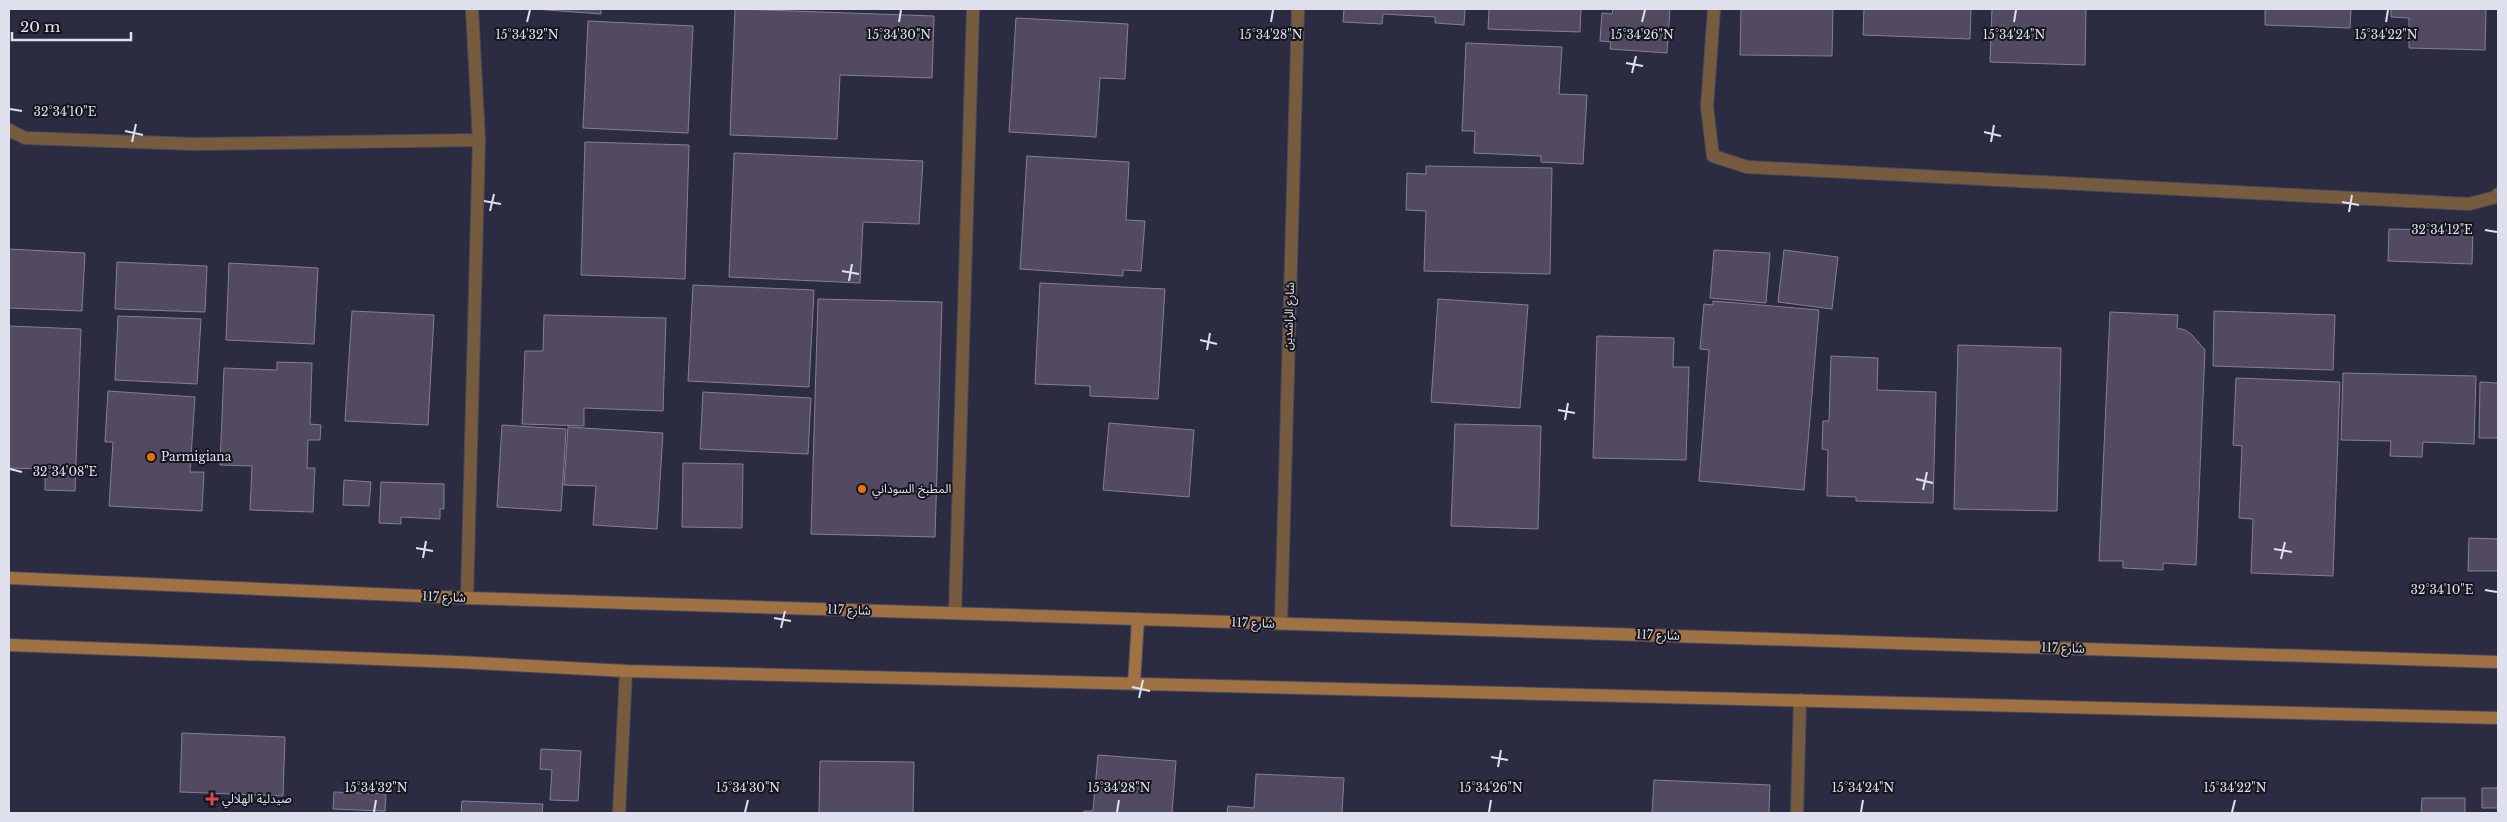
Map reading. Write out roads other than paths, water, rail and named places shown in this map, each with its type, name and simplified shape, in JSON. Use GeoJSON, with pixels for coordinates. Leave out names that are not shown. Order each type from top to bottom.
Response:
{"type":"FeatureCollection","features":[{"type":"Feature","properties":{"kind":"street"},"geometry":{"type":"LineString","coordinates":[[467,598],[479,140],[472,9]]}},
{"type":"Feature","properties":{"kind":"street"},"geometry":{"type":"LineString","coordinates":[[955,613],[973,9]]}},
{"type":"Feature","properties":{"kind":"street","name":"شارع الراشدين"},"geometry":{"type":"LineString","coordinates":[[1281,624],[1298,9]]}},
{"type":"Feature","properties":{"kind":"street"},"geometry":{"type":"LineString","coordinates":[[1714,9],[1707,107],[1713,156],[1747,167],[2469,204],[2496,198],[2498,194]]}},
{"type":"Feature","properties":{"kind":"street"},"geometry":{"type":"LineString","coordinates":[[9,130],[25,138],[194,144],[479,140]]}},
{"type":"Feature","properties":{"kind":"street","name":"شارع 117"},"geometry":{"type":"LineString","coordinates":[[9,578],[467,598],[2498,662]]}},
{"type":"Feature","properties":{"kind":"street"},"geometry":{"type":"LineString","coordinates":[[1134,684],[1138,619]]}},
{"type":"Feature","properties":{"kind":"street"},"geometry":{"type":"LineString","coordinates":[[9,645],[456,662],[626,671],[2498,718]]}},
{"type":"Feature","properties":{"kind":"street"},"geometry":{"type":"LineString","coordinates":[[619,813],[626,671]]}},
{"type":"Feature","properties":{"kind":"street"},"geometry":{"type":"LineString","coordinates":[[1797,813],[1800,700]]}},
{"type":"Feature","properties":{"kind":"place","name":"Parmigiana"},"geometry":{"type":"Point","coordinates":[151,457]}},
{"type":"Feature","properties":{"kind":"place","name":"المطبخ السوداني"},"geometry":{"type":"Point","coordinates":[862,489]}},
{"type":"Feature","properties":{"kind":"place","name":"صيدلية الهلالي"},"geometry":{"type":"Point","coordinates":[212,799]}}]}
